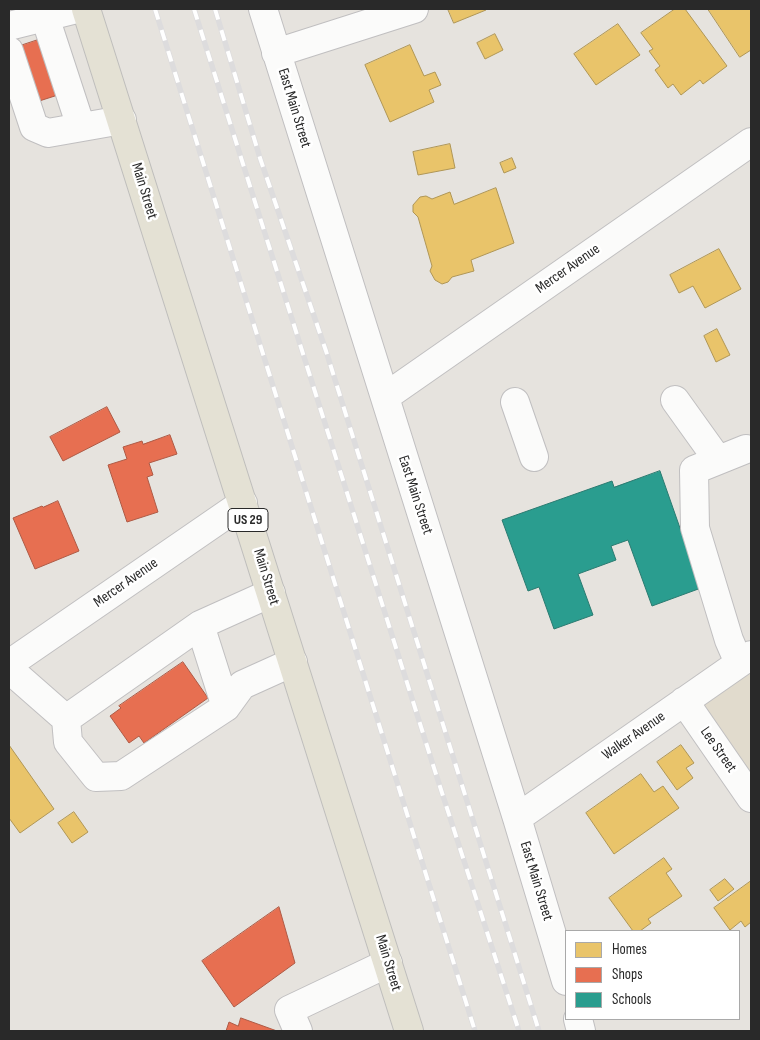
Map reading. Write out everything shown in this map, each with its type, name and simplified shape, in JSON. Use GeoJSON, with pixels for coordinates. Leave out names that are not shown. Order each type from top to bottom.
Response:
{"type":"FeatureCollection","features":[{"type":"Feature","properties":{"kind":"main road","name":"Main Street"},"geometry":{"type":"LineString","coordinates":[[86,9],[409,1031]]}},
{"type":"Feature","properties":{"kind":"street"},"geometry":{"type":"LineString","coordinates":[[9,26],[77,9]]}},
{"type":"Feature","properties":{"kind":"street","name":"East Main Street"},"geometry":{"type":"LineString","coordinates":[[262,9],[517,818],[565,978]]}},
{"type":"Feature","properties":{"kind":"street"},"geometry":{"type":"LineString","coordinates":[[276,53],[414,9]]}},
{"type":"Feature","properties":{"kind":"street"},"geometry":{"type":"LineString","coordinates":[[44,18],[81,127]]}},
{"type":"Feature","properties":{"kind":"street"},"geometry":{"type":"LineString","coordinates":[[9,51],[34,127],[48,133],[122,120]]}},
{"type":"Feature","properties":{"kind":"street","name":"Mercer Avenue"},"geometry":{"type":"LineString","coordinates":[[384,397],[751,142]]}},
{"type":"Feature","properties":{"kind":"street"},"geometry":{"type":"LineString","coordinates":[[675,400],[718,460]]}},
{"type":"Feature","properties":{"kind":"street"},"geometry":{"type":"LineString","coordinates":[[515,402],[534,457]]}},
{"type":"Feature","properties":{"kind":"street"},"geometry":{"type":"LineString","coordinates":[[745,659],[728,640],[695,528],[694,470],[746,449]]}},
{"type":"Feature","properties":{"kind":"street","name":"Mercer Avenue"},"geometry":{"type":"LineString","coordinates":[[9,664],[243,503]]}},
{"type":"Feature","properties":{"kind":"street"},"geometry":{"type":"LineString","coordinates":[[66,719],[200,624],[271,593]]}},
{"type":"Feature","properties":{"kind":"street"},"geometry":{"type":"LineString","coordinates":[[200,624],[226,707]]}},
{"type":"Feature","properties":{"kind":"street","name":"Walker Avenue"},"geometry":{"type":"LineString","coordinates":[[517,818],[745,659]]}},
{"type":"Feature","properties":{"kind":"street"},"geometry":{"type":"LineString","coordinates":[[9,669],[66,719],[68,742],[96,777],[121,776],[226,707],[242,685],[292,662]]}},
{"type":"Feature","properties":{"kind":"street","name":"Lee Street"},"geometry":{"type":"LineString","coordinates":[[684,702],[751,798]]}},
{"type":"Feature","properties":{"kind":"street"},"geometry":{"type":"LineString","coordinates":[[298,1031],[289,1010],[388,963]]}},
{"type":"Feature","properties":{"kind":"shaded area"},"geometry":{"type":"Polygon","coordinates":[[[751,655],[751,798],[684,701],[751,655]]]}},
{"type":"Feature","properties":{"kind":"building: Homes"},"geometry":{"type":"Polygon","coordinates":[[[448,9],[486,9],[486,10],[454,23],[448,9]]]}},
{"type":"Feature","properties":{"kind":"building: Homes"},"geometry":{"type":"Polygon","coordinates":[[[675,9],[685,9],[727,66],[703,84],[700,80],[681,95],[673,84],[668,88],[655,70],[660,66],[649,51],[653,49],[641,33],[675,9]]]}},
{"type":"Feature","properties":{"kind":"building: Homes"},"geometry":{"type":"Polygon","coordinates":[[[708,9],[751,9],[751,50],[740,57],[708,9]]]}},
{"type":"Feature","properties":{"kind":"building: Homes"},"geometry":{"type":"Polygon","coordinates":[[[618,24],[640,55],[596,85],[574,54],[618,24]]]}},
{"type":"Feature","properties":{"kind":"building: Homes"},"geometry":{"type":"Polygon","coordinates":[[[495,34],[503,50],[485,59],[477,43],[495,34]]]}},
{"type":"Feature","properties":{"kind":"building: Homes"},"geometry":{"type":"Polygon","coordinates":[[[410,45],[424,76],[435,72],[441,85],[429,90],[434,102],[390,122],[365,65],[410,45]]]}},
{"type":"Feature","properties":{"kind":"building: Homes"},"geometry":{"type":"Polygon","coordinates":[[[450,144],[455,168],[418,175],[413,152],[450,144]]]}},
{"type":"Feature","properties":{"kind":"building: Homes"},"geometry":{"type":"Polygon","coordinates":[[[512,158],[516,168],[504,173],[500,163],[512,158]]]}},
{"type":"Feature","properties":{"kind":"building: Homes"},"geometry":{"type":"Polygon","coordinates":[[[496,188],[514,243],[471,260],[474,271],[452,277],[448,282],[442,284],[435,280],[430,271],[432,266],[418,217],[413,212],[413,205],[420,197],[426,196],[432,199],[450,192],[454,204],[496,188]]]}},
{"type":"Feature","properties":{"kind":"building: Homes"},"geometry":{"type":"Polygon","coordinates":[[[719,249],[741,289],[705,308],[693,286],[679,293],[670,275],[719,249]]]}},
{"type":"Feature","properties":{"kind":"building: Homes"},"geometry":{"type":"Polygon","coordinates":[[[717,329],[730,355],[716,362],[704,336],[717,329]]]}},
{"type":"Feature","properties":{"kind":"building: Homes"},"geometry":{"type":"Polygon","coordinates":[[[9,745],[54,809],[20,833],[9,818],[9,745]]]}},
{"type":"Feature","properties":{"kind":"building: Homes"},"geometry":{"type":"Polygon","coordinates":[[[681,745],[694,763],[686,768],[693,778],[677,790],[657,762],[681,745]]]}},
{"type":"Feature","properties":{"kind":"building: Homes"},"geometry":{"type":"Polygon","coordinates":[[[641,774],[654,792],[663,786],[679,808],[614,854],[586,813],[641,774]]]}},
{"type":"Feature","properties":{"kind":"building: Homes"},"geometry":{"type":"Polygon","coordinates":[[[74,812],[88,832],[72,843],[58,823],[74,812]]]}},
{"type":"Feature","properties":{"kind":"building: Homes"},"geometry":{"type":"Polygon","coordinates":[[[664,858],[672,869],[666,873],[682,896],[648,919],[651,923],[641,930],[632,930],[609,898],[664,858]]]}},
{"type":"Feature","properties":{"kind":"building: Homes"},"geometry":{"type":"Polygon","coordinates":[[[725,879],[734,889],[718,901],[710,890],[725,879]]]}},
{"type":"Feature","properties":{"kind":"building: Homes"},"geometry":{"type":"Polygon","coordinates":[[[751,881],[751,922],[745,927],[741,921],[730,930],[714,908],[751,881]]]}},
{"type":"Feature","properties":{"kind":"building: Shops"},"geometry":{"type":"Polygon","coordinates":[[[44,38],[61,94],[33,103],[17,47],[44,38]]]}},
{"type":"Feature","properties":{"kind":"building: Shops"},"geometry":{"type":"Polygon","coordinates":[[[107,407],[120,432],[63,461],[50,437],[107,407]]]}},
{"type":"Feature","properties":{"kind":"building: Shops"},"geometry":{"type":"Polygon","coordinates":[[[170,435],[177,454],[149,463],[153,475],[147,477],[158,512],[127,522],[108,465],[127,459],[123,447],[142,441],[143,444],[170,435]]]}},
{"type":"Feature","properties":{"kind":"building: Shops"},"geometry":{"type":"Polygon","coordinates":[[[58,501],[79,551],[35,569],[13,518],[58,501]]]}},
{"type":"Feature","properties":{"kind":"building: Shops"},"geometry":{"type":"Polygon","coordinates":[[[183,662],[208,698],[144,743],[139,736],[129,743],[110,716],[121,708],[119,706],[183,662]]]}},
{"type":"Feature","properties":{"kind":"building: Shops"},"geometry":{"type":"Polygon","coordinates":[[[279,907],[295,963],[234,1007],[202,961],[279,907]]]}},
{"type":"Feature","properties":{"kind":"building: Shops"},"geometry":{"type":"Polygon","coordinates":[[[241,1018],[277,1031],[226,1031],[229,1022],[238,1026],[241,1018]]]}},
{"type":"Feature","properties":{"kind":"building: Schools"},"geometry":{"type":"Polygon","coordinates":[[[660,471],[701,588],[652,606],[628,540],[611,546],[616,560],[578,574],[593,615],[554,629],[539,587],[528,591],[502,520],[612,481],[614,487],[660,471]]]}},
{"type":"Feature","properties":{"kind":"railway"},"geometry":{"type":"LineString","coordinates":[[155,9],[475,1031]]}},
{"type":"Feature","properties":{"kind":"railway"},"geometry":{"type":"LineString","coordinates":[[194,9],[519,1031]]}},
{"type":"Feature","properties":{"kind":"railway"},"geometry":{"type":"LineString","coordinates":[[215,9],[260,158],[326,351],[539,1031]]}}]}
